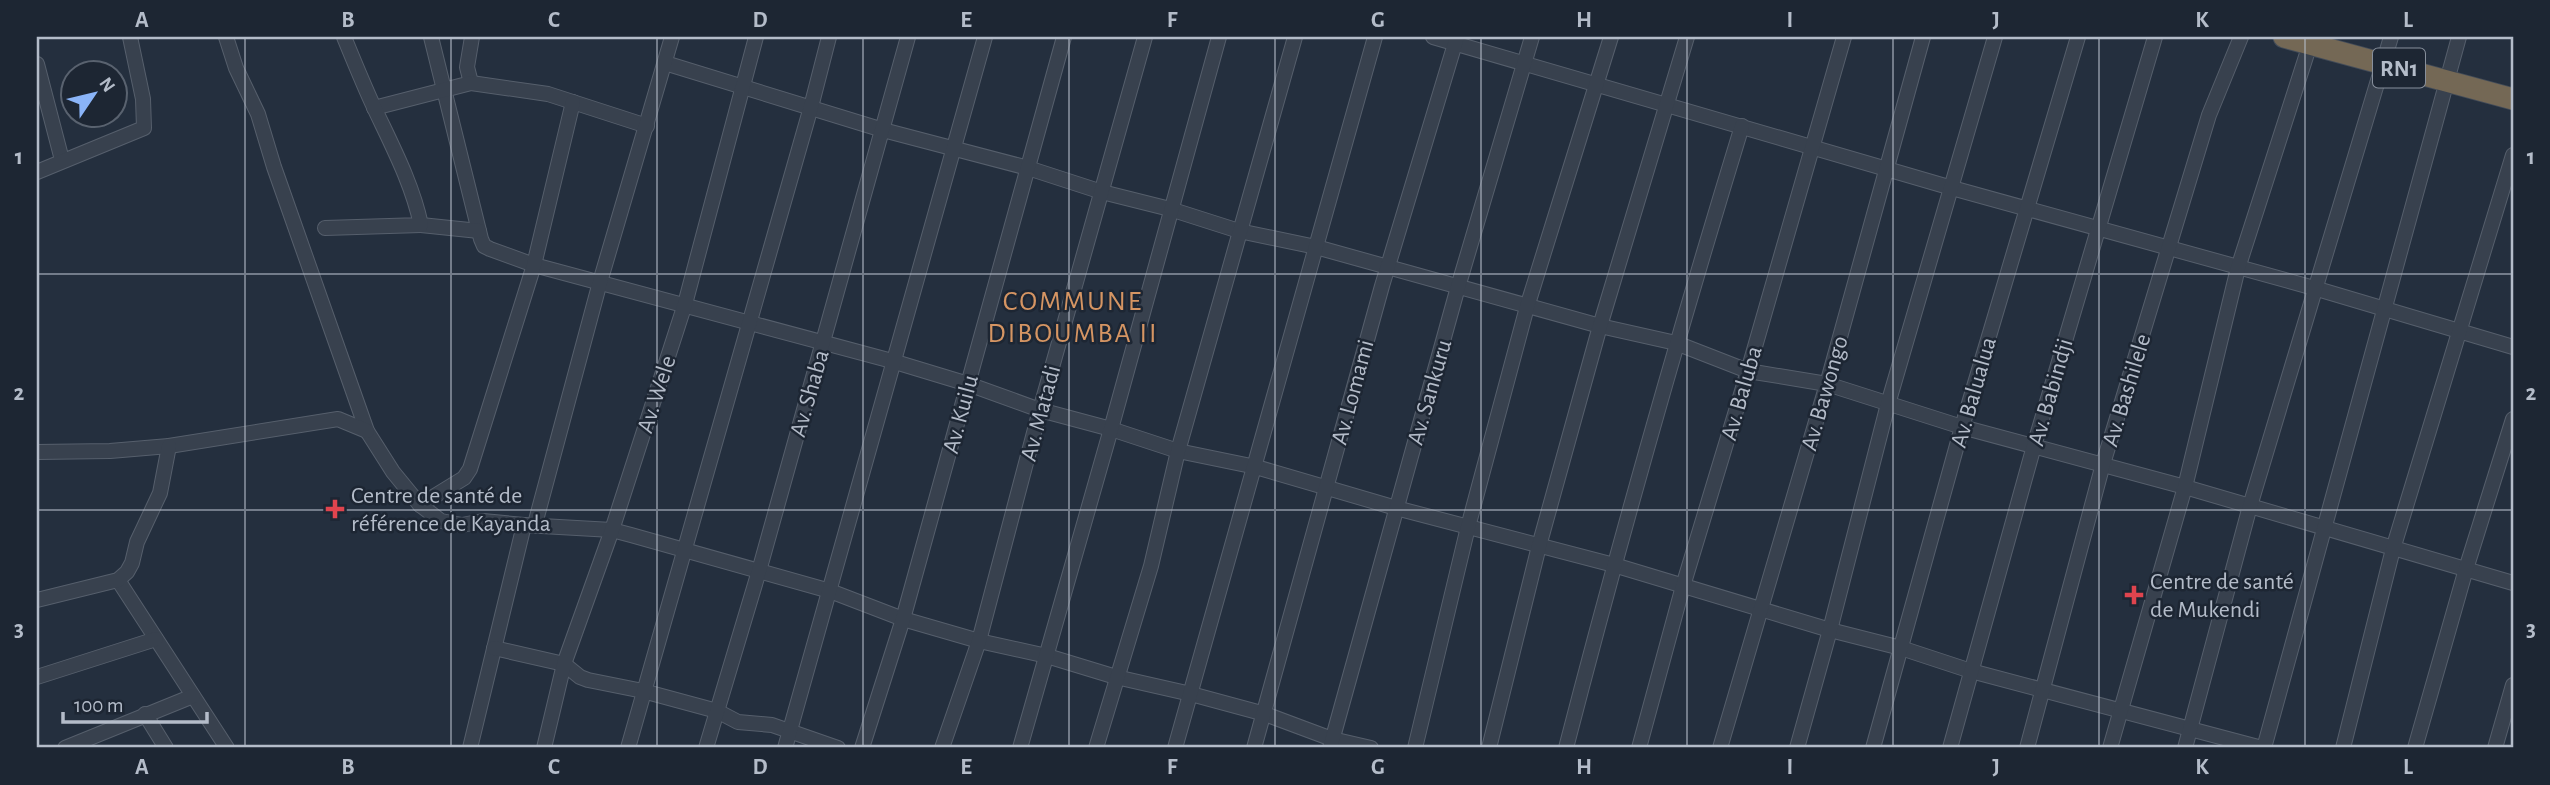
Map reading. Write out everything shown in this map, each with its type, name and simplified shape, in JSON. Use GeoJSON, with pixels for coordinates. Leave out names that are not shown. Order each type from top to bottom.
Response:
{"type":"FeatureCollection","features":[{"type":"Feature","properties":{"kind":"highway","name":"RN1"},"geometry":{"type":"LineString","coordinates":[[2284,37],[2311,41],[2513,99]]}},
{"type":"Feature","properties":{"kind":"street"},"geometry":{"type":"LineString","coordinates":[[37,172],[144,128],[143,99],[130,37]]}},
{"type":"Feature","properties":{"kind":"street"},"geometry":{"type":"LineString","coordinates":[[226,37],[236,68],[258,114],[274,167],[368,431],[393,472],[430,515],[450,525],[483,521],[612,530],[830,591],[903,619],[978,641],[1047,656],[1116,677],[1265,714],[1331,743],[1371,748]]}},
{"type":"Feature","properties":{"kind":"street"},"geometry":{"type":"LineString","coordinates":[[344,37],[401,165],[417,206],[421,225]]}},
{"type":"Feature","properties":{"kind":"street"},"geometry":{"type":"LineString","coordinates":[[431,37],[484,246],[534,265],[892,361],[1040,410],[1178,451],[1256,467],[1396,508],[1614,565],[2042,691],[2263,748],[2459,37]]}},
{"type":"Feature","properties":{"kind":"street"},"geometry":{"type":"LineString","coordinates":[[471,83],[467,67],[472,37]]}},
{"type":"Feature","properties":{"kind":"street"},"geometry":{"type":"LineString","coordinates":[[470,748],[494,648],[672,37]]}},
{"type":"Feature","properties":{"kind":"street","name":"Av. Wele"},"geometry":{"type":"LineString","coordinates":[[544,748],[564,664],[612,530],[685,304],[756,37]]}},
{"type":"Feature","properties":{"kind":"street"},"geometry":{"type":"LineString","coordinates":[[628,748],[829,37]]}},
{"type":"Feature","properties":{"kind":"street","name":"Av. Shaba"},"geometry":{"type":"LineString","coordinates":[[706,748],[759,571],[908,37]]}},
{"type":"Feature","properties":{"kind":"street"},"geometry":{"type":"LineString","coordinates":[[785,748],[985,37]]}},
{"type":"Feature","properties":{"kind":"street","name":"Av. Kuilu"},"geometry":{"type":"LineString","coordinates":[[862,748],[903,619],[1064,37]]}},
{"type":"Feature","properties":{"kind":"street","name":"Av. Matadi"},"geometry":{"type":"LineString","coordinates":[[942,748],[978,641],[1145,37]]}},
{"type":"Feature","properties":{"kind":"street"},"geometry":{"type":"LineString","coordinates":[[1020,748],[1219,37]]}},
{"type":"Feature","properties":{"kind":"street"},"geometry":{"type":"LineString","coordinates":[[1096,748],[1151,566],[1178,451],[1295,37]]}},
{"type":"Feature","properties":{"kind":"street"},"geometry":{"type":"LineString","coordinates":[[1175,748],[1375,37]]}},
{"type":"Feature","properties":{"kind":"street"},"geometry":{"type":"LineString","coordinates":[[1433,37],[1456,40],[1952,188],[2314,288],[2513,347]]}},
{"type":"Feature","properties":{"kind":"street","name":"Av. Sankuru"},"geometry":{"type":"LineString","coordinates":[[1331,743],[1458,287],[1532,37]]}},
{"type":"Feature","properties":{"kind":"street"},"geometry":{"type":"LineString","coordinates":[[1415,748],[1468,527],[1527,307],[1611,37]]}},
{"type":"Feature","properties":{"kind":"street"},"geometry":{"type":"LineString","coordinates":[[1489,748],[1539,546],[1600,326],[1687,37]]}},
{"type":"Feature","properties":{"kind":"street","name":"Av. Baluba"},"geometry":{"type":"LineString","coordinates":[[1639,748],[1683,586],[1844,37]]}},
{"type":"Feature","properties":{"kind":"street","name":"Av. Bawongo"},"geometry":{"type":"LineString","coordinates":[[1720,748],[1827,384],[1923,37]]}},
{"type":"Feature","properties":{"kind":"street"},"geometry":{"type":"LineString","coordinates":[[1797,748],[1888,404],[1996,37]]}},
{"type":"Feature","properties":{"kind":"street","name":"Av. Balualua"},"geometry":{"type":"LineString","coordinates":[[1873,748],[1962,427],[2078,37]]}},
{"type":"Feature","properties":{"kind":"street","name":"Av. Babindji"},"geometry":{"type":"LineString","coordinates":[[1950,748],[2034,446],[2155,37]]}},
{"type":"Feature","properties":{"kind":"street","name":"Av. Bashilele"},"geometry":{"type":"LineString","coordinates":[[2027,748],[2103,464],[2209,115],[2241,37]]}},
{"type":"Feature","properties":{"kind":"street"},"geometry":{"type":"LineString","coordinates":[[2185,748],[2250,506],[2391,37]]}},
{"type":"Feature","properties":{"kind":"street","name":"Av. Lomami"},"geometry":{"type":"LineString","coordinates":[[1254,748],[1388,266],[1456,40]]}},
{"type":"Feature","properties":{"kind":"street"},"geometry":{"type":"LineString","coordinates":[[2110,748],[2185,487],[2238,268],[2311,41]]}},
{"type":"Feature","properties":{"kind":"street"},"geometry":{"type":"LineString","coordinates":[[665,63],[883,130],[1028,168],[1239,231],[1317,247],[1527,307],[1675,343],[1748,371],[1827,384],[1962,427],[2185,487],[2513,583]]}},
{"type":"Feature","properties":{"kind":"street"},"geometry":{"type":"LineString","coordinates":[[37,64],[62,160]]}},
{"type":"Feature","properties":{"kind":"street"},"geometry":{"type":"LineString","coordinates":[[374,108],[471,83],[548,94],[647,126]]}},
{"type":"Feature","properties":{"kind":"street"},"geometry":{"type":"LineString","coordinates":[[420,505],[464,478],[470,469],[534,265],[573,102]]}},
{"type":"Feature","properties":{"kind":"street"},"geometry":{"type":"LineString","coordinates":[[1566,748],[1675,343],[1742,126]]}},
{"type":"Feature","properties":{"kind":"street"},"geometry":{"type":"LineString","coordinates":[[2343,748],[2393,549],[2513,155]]}},
{"type":"Feature","properties":{"kind":"street"},"geometry":{"type":"LineString","coordinates":[[325,228],[421,225],[479,231]]}},
{"type":"Feature","properties":{"kind":"street"},"geometry":{"type":"LineString","coordinates":[[37,452],[169,446],[338,419],[368,431]]}},
{"type":"Feature","properties":{"kind":"street"},"geometry":{"type":"LineString","coordinates":[[2415,748],[2466,569],[2513,419]]}},
{"type":"Feature","properties":{"kind":"street"},"geometry":{"type":"LineString","coordinates":[[37,600],[118,580],[127,572],[137,542],[160,493],[169,446]]}},
{"type":"Feature","properties":{"kind":"street"},"geometry":{"type":"LineString","coordinates":[[118,580],[227,748]]}},
{"type":"Feature","properties":{"kind":"street"},"geometry":{"type":"LineString","coordinates":[[37,677],[156,639]]}},
{"type":"Feature","properties":{"kind":"street"},"geometry":{"type":"LineString","coordinates":[[494,648],[564,664],[588,680],[643,691],[717,711],[738,722],[772,724],[820,744],[838,748]]}},
{"type":"Feature","properties":{"kind":"street"},"geometry":{"type":"LineString","coordinates":[[2495,748],[2513,685]]}},
{"type":"Feature","properties":{"kind":"street"},"geometry":{"type":"LineString","coordinates":[[65,748],[193,695]]}},
{"type":"Feature","properties":{"kind":"street"},"geometry":{"type":"LineString","coordinates":[[145,714],[166,748]]}},
{"type":"Feature","properties":{"kind":"place","name":"Centre de santé de référence de Kayanda"},"geometry":{"type":"Point","coordinates":[335,509]}},
{"type":"Feature","properties":{"kind":"place","name":"Centre de santé de Mukendi"},"geometry":{"type":"Point","coordinates":[2134,595]}},
{"type":"Feature","properties":{"kind":"district","name":"COMMUNE DIBOUMBA II"},"geometry":{"type":"Point","coordinates":[1073,316]}}]}
